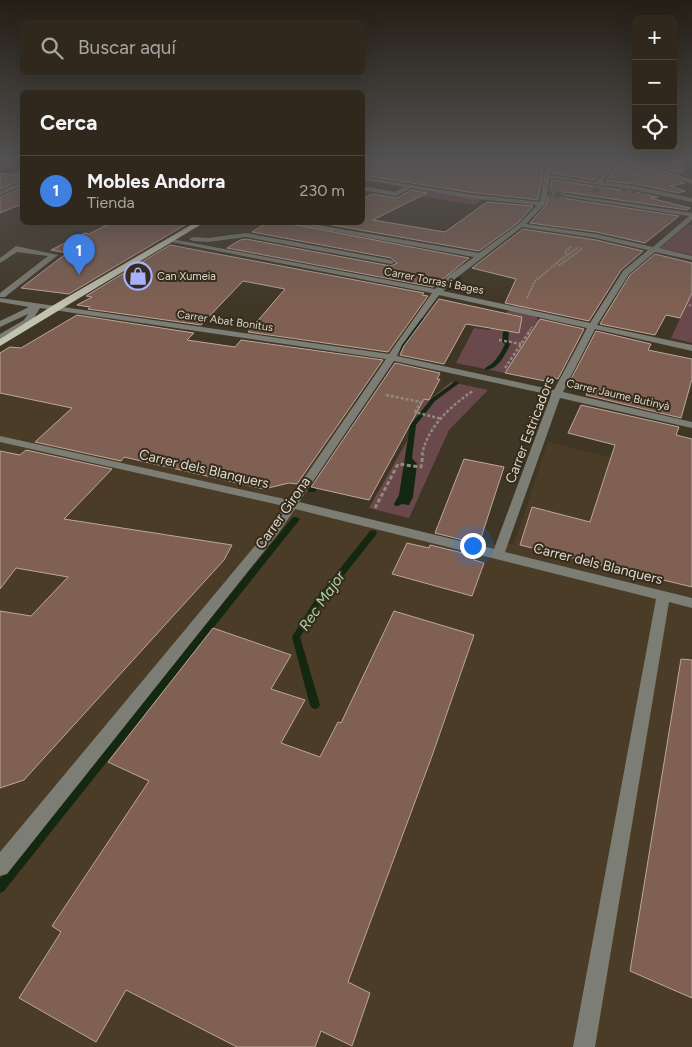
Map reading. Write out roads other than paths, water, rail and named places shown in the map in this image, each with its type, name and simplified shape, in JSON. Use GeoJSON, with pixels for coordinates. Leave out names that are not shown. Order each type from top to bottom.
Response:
{"type":"FeatureCollection","features":[{"type":"Feature","properties":{"kind":"main road"},"geometry":{"type":"LineString","coordinates":[[0,343],[55,308],[197,225]]}},
{"type":"Feature","properties":{"kind":"main road"},"geometry":{"type":"LineString","coordinates":[[0,334],[30,317],[55,308]]}},
{"type":"Feature","properties":{"kind":"street","name":"Carrer Girona"},"geometry":{"type":"LineString","coordinates":[[3,857],[273,532],[392,358],[398,346],[437,292],[452,277],[521,225],[538,208]]}},
{"type":"Feature","properties":{"kind":"street"},"geometry":{"type":"LineString","coordinates":[[653,208],[692,216]]}},
{"type":"Feature","properties":{"kind":"street","name":"Carrer Estricadors"},"geometry":{"type":"LineString","coordinates":[[498,555],[557,393],[592,326],[626,273],[692,216]]}},
{"type":"Feature","properties":{"kind":"street"},"geometry":{"type":"LineString","coordinates":[[303,225],[481,256]]}},
{"type":"Feature","properties":{"kind":"street"},"geometry":{"type":"LineString","coordinates":[[521,225],[596,236],[692,258]]}},
{"type":"Feature","properties":{"kind":"street"},"geometry":{"type":"LineString","coordinates":[[175,239],[200,240],[246,235],[391,262]]}},
{"type":"Feature","properties":{"kind":"street","name":"Carrer Torras i Bages"},"geometry":{"type":"LineString","coordinates":[[175,239],[437,292],[692,348]]}},
{"type":"Feature","properties":{"kind":"street"},"geometry":{"type":"LineString","coordinates":[[0,261],[18,249],[54,255],[1,298]]}},
{"type":"Feature","properties":{"kind":"street","name":"Carrer Abat Bonitus"},"geometry":{"type":"LineString","coordinates":[[1,298],[37,306],[392,358]]}},
{"type":"Feature","properties":{"kind":"street"},"geometry":{"type":"LineString","coordinates":[[0,338],[27,322],[37,306]]}},
{"type":"Feature","properties":{"kind":"street"},"geometry":{"type":"LineString","coordinates":[[0,324],[37,306]]}},
{"type":"Feature","properties":{"kind":"street","name":"Carrer Jaume Butinyà"},"geometry":{"type":"LineString","coordinates":[[392,358],[557,393],[692,425]]}},
{"type":"Feature","properties":{"kind":"street","name":"Carrer dels Blanquers"},"geometry":{"type":"LineString","coordinates":[[0,439],[291,504],[692,603]]}},
{"type":"Feature","properties":{"kind":"street"},"geometry":{"type":"LineString","coordinates":[[584,1047],[663,596]]}},
{"type":"Feature","properties":{"kind":"waterway"},"geometry":{"type":"LineString","coordinates":[[449,289],[459,278]]}},
{"type":"Feature","properties":{"kind":"waterway","name":"Rec Major"},"geometry":{"type":"LineString","coordinates":[[487,369],[497,362],[508,343],[505,342],[506,332],[513,315]]}},
{"type":"Feature","properties":{"kind":"waterway"},"geometry":{"type":"LineString","coordinates":[[396,353],[421,319]]}},
{"type":"Feature","properties":{"kind":"waterway","name":"Rec Major"},"geometry":{"type":"LineString","coordinates":[[398,504],[403,495],[413,425],[433,400],[456,383]]}},
{"type":"Feature","properties":{"kind":"waterway"},"geometry":{"type":"LineString","coordinates":[[400,501],[406,503],[409,497],[414,464],[409,459]]}},
{"type":"Feature","properties":{"kind":"waterway"},"geometry":{"type":"LineString","coordinates":[[312,490],[319,479]]}},
{"type":"Feature","properties":{"kind":"waterway"},"geometry":{"type":"LineString","coordinates":[[0,887],[296,519]]}},
{"type":"Feature","properties":{"kind":"waterway","name":"Rec Major"},"geometry":{"type":"LineString","coordinates":[[315,705],[296,637],[318,602],[373,533]]}},
{"type":"Feature","properties":{"kind":"place","name":"Mobles Andorra"},"geometry":{"type":"Point","coordinates":[79,275]}},
{"type":"Feature","properties":{"kind":"place","name":"Can Xumeia"},"geometry":{"type":"Point","coordinates":[138,276]}}]}
